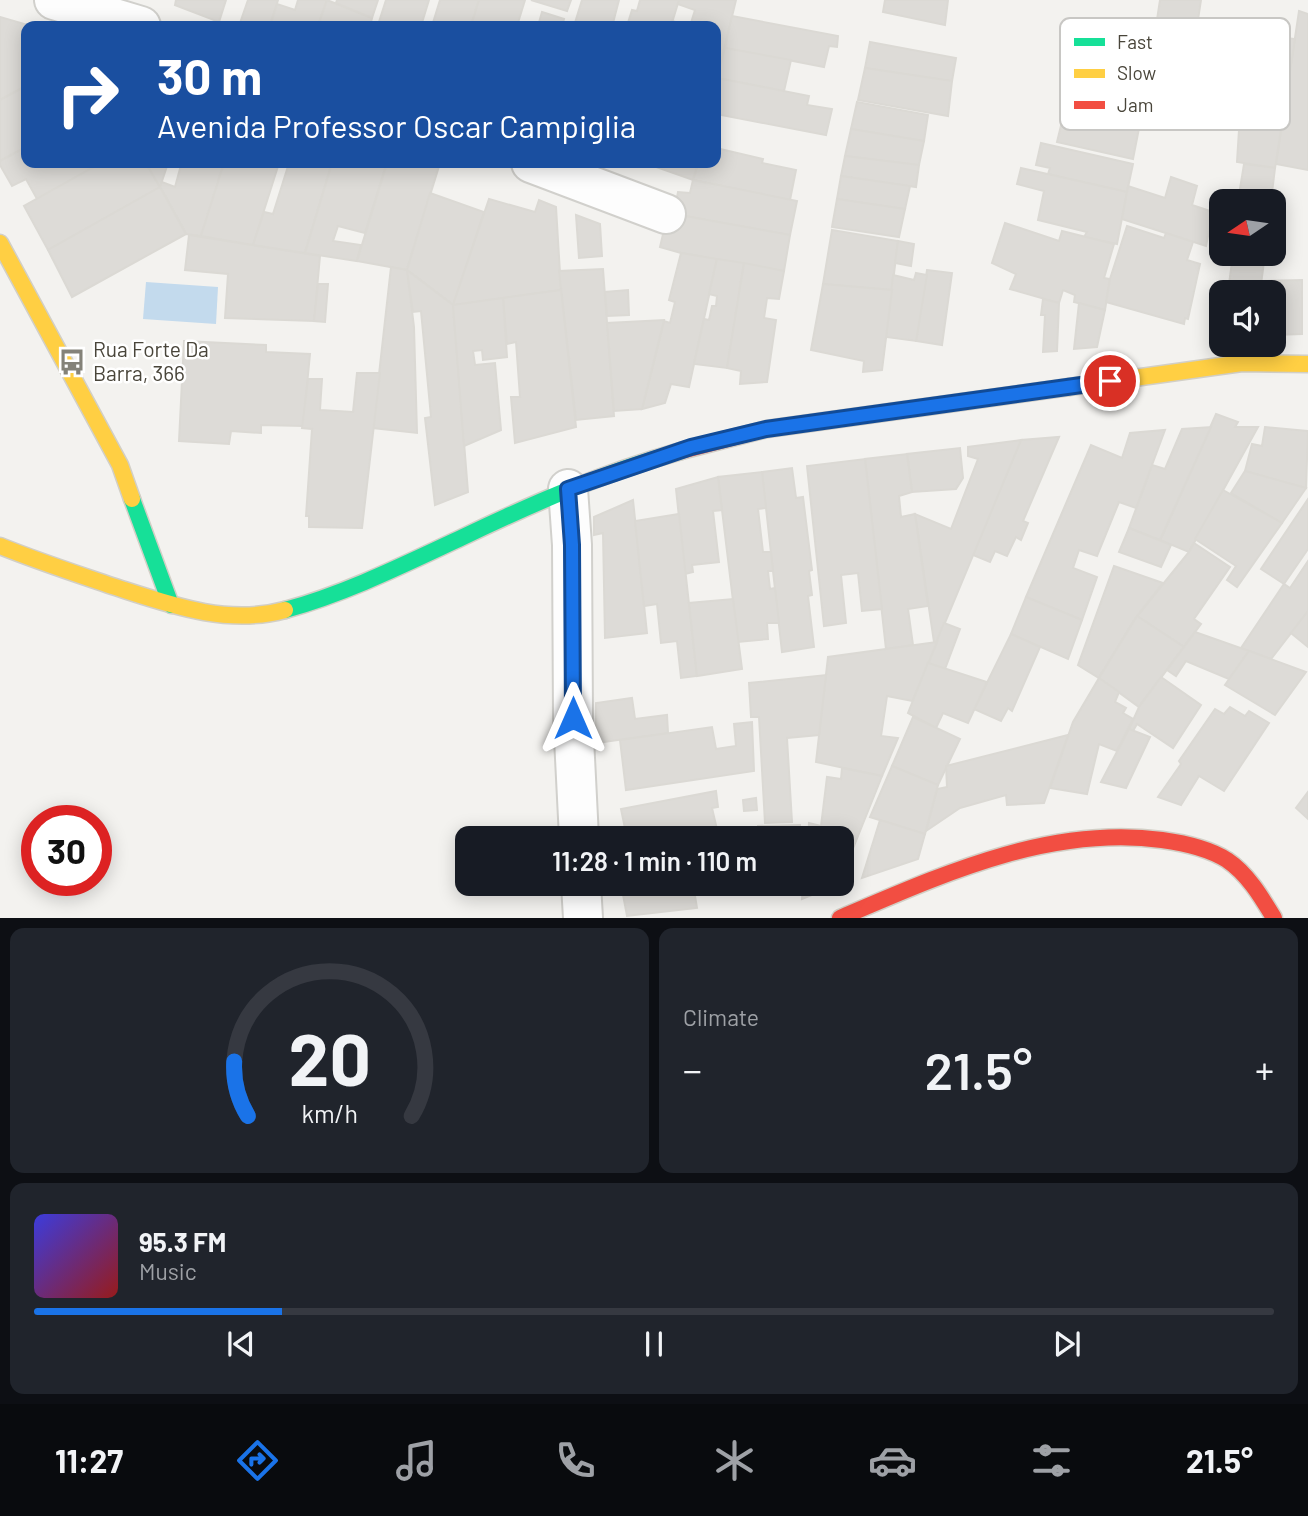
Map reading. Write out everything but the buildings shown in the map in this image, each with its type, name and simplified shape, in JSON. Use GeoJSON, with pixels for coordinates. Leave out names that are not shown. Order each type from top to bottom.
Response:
{"type":"FeatureCollection","features":[{"type":"Feature","properties":{"kind":"street"},"geometry":{"type":"LineString","coordinates":[[54,0],[124,21]]}},
{"type":"Feature","properties":{"kind":"street"},"geometry":{"type":"LineString","coordinates":[[544,168],[666,214]]}},
{"type":"Feature","properties":{"kind":"street"},"geometry":{"type":"LineString","coordinates":[[0,243],[120,465],[171,605]]}},
{"type":"Feature","properties":{"kind":"street"},"geometry":{"type":"LineString","coordinates":[[0,546],[37,561],[171,605],[212,615],[257,616],[320,600],[415,561],[568,489],[691,447],[766,429],[1242,363],[1308,364]]}},
{"type":"Feature","properties":{"kind":"street"},"geometry":{"type":"LineString","coordinates":[[568,489],[572,545],[573,718],[578,826]]}},
{"type":"Feature","properties":{"kind":"street"},"geometry":{"type":"LineString","coordinates":[[840,918],[968,865],[1049,842],[1112,836],[1181,841],[1228,860],[1259,894],[1274,918]]}},
{"type":"Feature","properties":{"kind":"street"},"geometry":{"type":"LineString","coordinates":[[582,896],[583,918]]}},
{"type":"Feature","properties":{"kind":"water"},"geometry":{"type":"Polygon","coordinates":[[[146,282],[218,287],[216,324],[143,319],[146,282]]]}},
{"type":"Feature","properties":{"kind":"traffic: fast"},"geometry":{"type":"LineString","coordinates":[[285,610],[376,577],[570,489],[681,451]]}},
{"type":"Feature","properties":{"kind":"traffic: fast"},"geometry":{"type":"LineString","coordinates":[[132,499],[171,605]]}},
{"type":"Feature","properties":{"kind":"traffic: slow"},"geometry":{"type":"LineString","coordinates":[[0,243],[120,465],[132,499]]}},
{"type":"Feature","properties":{"kind":"traffic: slow"},"geometry":{"type":"LineString","coordinates":[[1069,387],[1242,363],[1308,364]]}},
{"type":"Feature","properties":{"kind":"traffic: slow"},"geometry":{"type":"LineString","coordinates":[[0,546],[154,600],[197,611],[241,616],[285,610]]}},
{"type":"Feature","properties":{"kind":"traffic: jam"},"geometry":{"type":"LineString","coordinates":[[681,451],[767,429],[1069,387]]}},
{"type":"Feature","properties":{"kind":"traffic: jam"},"geometry":{"type":"LineString","coordinates":[[840,918],[956,870],[996,857],[1078,840],[1120,837],[1179,843],[1220,856],[1248,879],[1274,918]]}},
{"type":"Feature","properties":{"kind":"place","name":"Rua Forte Da Barra, 366"},"geometry":{"type":"Point","coordinates":[72,362]}},
{"type":"Feature","properties":{"kind":"route"},"geometry":{"type":"LineString","coordinates":[[573,718],[572,545],[568,489],[691,447],[766,429],[1110,381]]}}]}
